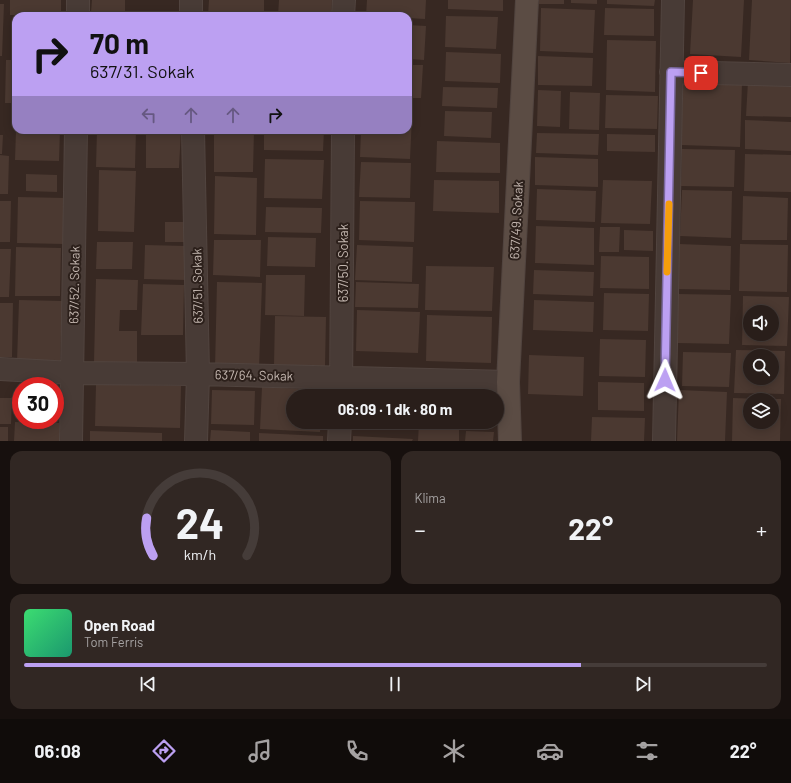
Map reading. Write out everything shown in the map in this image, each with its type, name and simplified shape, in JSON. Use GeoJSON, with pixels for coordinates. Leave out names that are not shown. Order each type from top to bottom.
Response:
{"type":"FeatureCollection","features":[{"type":"Feature","properties":{"kind":"street"},"geometry":{"type":"LineString","coordinates":[[78,0],[78,12]]}},
{"type":"Feature","properties":{"kind":"street"},"geometry":{"type":"LineString","coordinates":[[191,0],[191,12]]}},
{"type":"Feature","properties":{"kind":"street"},"geometry":{"type":"LineString","coordinates":[[344,0],[344,12]]}},
{"type":"Feature","properties":{"kind":"street","name":"637/49. Sokak"},"geometry":{"type":"LineString","coordinates":[[510,441],[508,382],[527,0]]}},
{"type":"Feature","properties":{"kind":"street"},"geometry":{"type":"LineString","coordinates":[[664,441],[673,0]]}},
{"type":"Feature","properties":{"kind":"street"},"geometry":{"type":"LineString","coordinates":[[671,72],[791,75]]}},
{"type":"Feature","properties":{"kind":"street","name":"637/52. Sokak"},"geometry":{"type":"LineString","coordinates":[[71,441],[76,134]]}},
{"type":"Feature","properties":{"kind":"street","name":"637/51. Sokak"},"geometry":{"type":"LineString","coordinates":[[194,134],[198,374],[196,441]]}},
{"type":"Feature","properties":{"kind":"street","name":"637/50. Sokak"},"geometry":{"type":"LineString","coordinates":[[342,387],[343,134]]}},
{"type":"Feature","properties":{"kind":"street","name":"637/64. Sokak"},"geometry":{"type":"LineString","coordinates":[[0,369],[72,373],[198,374],[342,387],[508,382]]}},
{"type":"Feature","properties":{"kind":"street"},"geometry":{"type":"LineString","coordinates":[[339,441],[340,429]]}},
{"type":"Feature","properties":{"kind":"building"},"geometry":{"type":"Polygon","coordinates":[[[10,0],[61,0],[61,12],[12,12],[12,15],[10,15],[10,0]]]}},
{"type":"Feature","properties":{"kind":"building"},"geometry":{"type":"Polygon","coordinates":[[[92,0],[125,0],[125,12],[91,12],[92,0]]]}},
{"type":"Feature","properties":{"kind":"building"},"geometry":{"type":"Polygon","coordinates":[[[209,0],[264,0],[264,12],[208,12],[209,0]]]}},
{"type":"Feature","properties":{"kind":"building"},"geometry":{"type":"Polygon","coordinates":[[[279,0],[332,0],[331,12],[278,12],[279,0]]]}},
{"type":"Feature","properties":{"kind":"building"},"geometry":{"type":"Polygon","coordinates":[[[367,0],[426,0],[425,19],[412,18],[412,12],[366,12],[367,0]]]}},
{"type":"Feature","properties":{"kind":"building"},"geometry":{"type":"Polygon","coordinates":[[[448,0],[503,0],[503,11],[448,9],[448,0]]]}},
{"type":"Feature","properties":{"kind":"building"},"geometry":{"type":"Polygon","coordinates":[[[539,0],[564,0],[564,4],[539,4],[539,0]]]}},
{"type":"Feature","properties":{"kind":"building"},"geometry":{"type":"Polygon","coordinates":[[[571,0],[597,0],[597,4],[571,3],[571,0]]]}},
{"type":"Feature","properties":{"kind":"building"},"geometry":{"type":"Polygon","coordinates":[[[607,0],[655,0],[654,6],[607,4],[607,0]]]}},
{"type":"Feature","properties":{"kind":"building"},"geometry":{"type":"Polygon","coordinates":[[[693,0],[744,0],[741,57],[690,54],[693,0]]]}},
{"type":"Feature","properties":{"kind":"building"},"geometry":{"type":"Polygon","coordinates":[[[752,0],[791,0],[790,63],[749,60],[752,0]]]}},
{"type":"Feature","properties":{"kind":"building"},"geometry":{"type":"Polygon","coordinates":[[[0,4],[4,4],[2,56],[0,56],[0,4]]]}},
{"type":"Feature","properties":{"kind":"building"},"geometry":{"type":"Polygon","coordinates":[[[541,8],[595,10],[593,53],[540,51],[541,8]]]}},
{"type":"Feature","properties":{"kind":"building"},"geometry":{"type":"Polygon","coordinates":[[[605,8],[654,9],[654,36],[604,35],[605,8]]]}},
{"type":"Feature","properties":{"kind":"building"},"geometry":{"type":"Polygon","coordinates":[[[446,16],[498,17],[496,49],[445,47],[446,16]]]}},
{"type":"Feature","properties":{"kind":"building"},"geometry":{"type":"Polygon","coordinates":[[[412,25],[426,26],[424,60],[412,59],[412,25]]]}},
{"type":"Feature","properties":{"kind":"building"},"geometry":{"type":"Polygon","coordinates":[[[607,40],[656,41],[655,92],[606,90],[607,40]]]}},
{"type":"Feature","properties":{"kind":"building"},"geometry":{"type":"Polygon","coordinates":[[[446,52],[501,54],[500,83],[445,81],[446,52]]]}},
{"type":"Feature","properties":{"kind":"building"},"geometry":{"type":"Polygon","coordinates":[[[538,56],[593,58],[592,86],[538,85],[538,56]]]}},
{"type":"Feature","properties":{"kind":"building"},"geometry":{"type":"Polygon","coordinates":[[[6,60],[12,60],[12,103],[5,103],[6,60]]]}},
{"type":"Feature","properties":{"kind":"building"},"geometry":{"type":"Polygon","coordinates":[[[412,65],[423,65],[421,98],[412,98],[412,65]]]}},
{"type":"Feature","properties":{"kind":"building"},"geometry":{"type":"Polygon","coordinates":[[[683,81],[742,83],[740,147],[681,145],[683,81]]]}},
{"type":"Feature","properties":{"kind":"building"},"geometry":{"type":"Polygon","coordinates":[[[748,81],[791,82],[791,117],[746,116],[748,81]]]}},
{"type":"Feature","properties":{"kind":"building"},"geometry":{"type":"Polygon","coordinates":[[[443,87],[498,88],[497,108],[442,106],[443,87]]]}},
{"type":"Feature","properties":{"kind":"building"},"geometry":{"type":"Polygon","coordinates":[[[538,90],[561,91],[560,127],[537,126],[538,90]]]}},
{"type":"Feature","properties":{"kind":"building"},"geometry":{"type":"Polygon","coordinates":[[[570,92],[600,93],[599,130],[569,129],[570,92]]]}},
{"type":"Feature","properties":{"kind":"building"},"geometry":{"type":"Polygon","coordinates":[[[606,95],[658,96],[657,129],[605,128],[606,95]]]}},
{"type":"Feature","properties":{"kind":"building"},"geometry":{"type":"Polygon","coordinates":[[[445,111],[492,112],[491,138],[444,136],[445,111]]]}},
{"type":"Feature","properties":{"kind":"building"},"geometry":{"type":"Polygon","coordinates":[[[745,120],[791,122],[791,151],[745,149],[745,120]]]}},
{"type":"Feature","properties":{"kind":"building"},"geometry":{"type":"Polygon","coordinates":[[[537,133],[599,134],[598,155],[536,153],[537,133]]]}},
{"type":"Feature","properties":{"kind":"building"},"geometry":{"type":"Polygon","coordinates":[[[16,134],[60,134],[59,161],[15,160],[16,134]]]}},
{"type":"Feature","properties":{"kind":"building"},"geometry":{"type":"Polygon","coordinates":[[[97,134],[136,134],[135,168],[96,167],[97,134]]]}},
{"type":"Feature","properties":{"kind":"building"},"geometry":{"type":"Polygon","coordinates":[[[146,134],[181,134],[179,168],[146,168],[146,134]]]}},
{"type":"Feature","properties":{"kind":"building"},"geometry":{"type":"Polygon","coordinates":[[[214,134],[254,134],[253,172],[214,172],[214,134]]]}},
{"type":"Feature","properties":{"kind":"building"},"geometry":{"type":"Polygon","coordinates":[[[264,134],[324,134],[323,151],[264,150],[264,134]]]}},
{"type":"Feature","properties":{"kind":"building"},"geometry":{"type":"Polygon","coordinates":[[[361,134],[411,134],[410,159],[360,157],[361,134]]]}},
{"type":"Feature","properties":{"kind":"building"},"geometry":{"type":"Polygon","coordinates":[[[607,134],[655,135],[655,152],[607,151],[607,134]]]}},
{"type":"Feature","properties":{"kind":"building"},"geometry":{"type":"Polygon","coordinates":[[[0,135],[3,135],[2,154],[0,154],[0,135]]]}},
{"type":"Feature","properties":{"kind":"building"},"geometry":{"type":"Polygon","coordinates":[[[437,141],[500,143],[500,173],[436,172],[437,141]]]}},
{"type":"Feature","properties":{"kind":"building"},"geometry":{"type":"Polygon","coordinates":[[[682,149],[735,150],[734,187],[681,186],[682,149]]]}},
{"type":"Feature","properties":{"kind":"building"},"geometry":{"type":"Polygon","coordinates":[[[745,154],[791,155],[791,192],[744,191],[745,154]]]}},
{"type":"Feature","properties":{"kind":"building"},"geometry":{"type":"Polygon","coordinates":[[[0,155],[9,156],[8,194],[0,194],[0,155]]]}},
{"type":"Feature","properties":{"kind":"building"},"geometry":{"type":"Polygon","coordinates":[[[535,157],[598,159],[598,187],[535,185],[535,157]]]}},
{"type":"Feature","properties":{"kind":"building"},"geometry":{"type":"Polygon","coordinates":[[[265,159],[324,160],[322,199],[264,198],[265,159]]]}},
{"type":"Feature","properties":{"kind":"building"},"geometry":{"type":"Polygon","coordinates":[[[361,162],[411,163],[410,198],[359,197],[361,162]]]}},
{"type":"Feature","properties":{"kind":"building"},"geometry":{"type":"Polygon","coordinates":[[[99,170],[136,171],[134,232],[98,231],[99,170]]]}},
{"type":"Feature","properties":{"kind":"building"},"geometry":{"type":"Polygon","coordinates":[[[26,174],[57,175],[57,192],[26,191],[26,174]]]}},
{"type":"Feature","properties":{"kind":"building"},"geometry":{"type":"Polygon","coordinates":[[[215,176],[257,178],[256,235],[214,234],[215,176]]]}},
{"type":"Feature","properties":{"kind":"building"},"geometry":{"type":"Polygon","coordinates":[[[434,180],[499,181],[499,213],[433,211],[434,180]]]}},
{"type":"Feature","properties":{"kind":"building"},"geometry":{"type":"Polygon","coordinates":[[[603,180],[652,181],[650,224],[601,223],[603,180]]]}},
{"type":"Feature","properties":{"kind":"building"},"geometry":{"type":"Polygon","coordinates":[[[537,189],[596,191],[595,222],[536,220],[537,189]]]}},
{"type":"Feature","properties":{"kind":"building"},"geometry":{"type":"Polygon","coordinates":[[[682,190],[732,191],[731,238],[680,236],[682,190]]]}},
{"type":"Feature","properties":{"kind":"building"},"geometry":{"type":"Polygon","coordinates":[[[743,196],[788,198],[787,240],[742,240],[743,196]]]}},
{"type":"Feature","properties":{"kind":"building"},"geometry":{"type":"Polygon","coordinates":[[[18,197],[66,198],[64,244],[17,243],[18,197]]]}},
{"type":"Feature","properties":{"kind":"building"},"geometry":{"type":"Polygon","coordinates":[[[0,201],[11,201],[10,242],[0,242],[0,201]]]}},
{"type":"Feature","properties":{"kind":"building"},"geometry":{"type":"Polygon","coordinates":[[[360,201],[415,202],[414,242],[359,240],[360,201]]]}},
{"type":"Feature","properties":{"kind":"building"},"geometry":{"type":"Polygon","coordinates":[[[266,207],[322,208],[321,233],[265,232],[266,207]]]}},
{"type":"Feature","properties":{"kind":"building"},"geometry":{"type":"Polygon","coordinates":[[[165,222],[184,222],[184,242],[165,242],[165,222]]]}},
{"type":"Feature","properties":{"kind":"building"},"geometry":{"type":"Polygon","coordinates":[[[536,226],[594,228],[594,265],[535,263],[536,226]]]}},
{"type":"Feature","properties":{"kind":"building"},"geometry":{"type":"Polygon","coordinates":[[[600,227],[620,227],[619,252],[599,252],[600,227]]]}},
{"type":"Feature","properties":{"kind":"building"},"geometry":{"type":"Polygon","coordinates":[[[624,230],[653,231],[653,251],[624,250],[624,230]]]}},
{"type":"Feature","properties":{"kind":"building"},"geometry":{"type":"Polygon","coordinates":[[[268,237],[316,238],[315,267],[267,266],[268,237]]]}},
{"type":"Feature","properties":{"kind":"building"},"geometry":{"type":"Polygon","coordinates":[[[214,240],[261,240],[260,277],[213,275],[214,240]]]}},
{"type":"Feature","properties":{"kind":"building"},"geometry":{"type":"Polygon","coordinates":[[[97,242],[133,242],[132,269],[96,269],[97,242]]]}},
{"type":"Feature","properties":{"kind":"building"},"geometry":{"type":"Polygon","coordinates":[[[679,244],[731,246],[730,290],[678,289],[679,244]]]}},
{"type":"Feature","properties":{"kind":"building"},"geometry":{"type":"Polygon","coordinates":[[[740,244],[788,245],[787,292],[739,291],[740,244]]]}},
{"type":"Feature","properties":{"kind":"building"},"geometry":{"type":"Polygon","coordinates":[[[145,245],[186,246],[186,280],[144,279],[145,245]]]}},
{"type":"Feature","properties":{"kind":"building"},"geometry":{"type":"Polygon","coordinates":[[[357,245],[413,247],[412,282],[355,280],[357,245]]]}},
{"type":"Feature","properties":{"kind":"building"},"geometry":{"type":"Polygon","coordinates":[[[16,247],[61,248],[60,296],[15,296],[16,247]]]}},
{"type":"Feature","properties":{"kind":"building"},"geometry":{"type":"Polygon","coordinates":[[[0,249],[11,249],[9,297],[0,297],[0,249]]]}},
{"type":"Feature","properties":{"kind":"building"},"geometry":{"type":"Polygon","coordinates":[[[601,256],[649,257],[649,289],[600,288],[601,256]]]}},
{"type":"Feature","properties":{"kind":"building"},"geometry":{"type":"Polygon","coordinates":[[[426,266],[494,267],[492,311],[425,310],[426,266]]]}},
{"type":"Feature","properties":{"kind":"building"},"geometry":{"type":"Polygon","coordinates":[[[534,270],[594,272],[593,296],[533,294],[534,270]]]}},
{"type":"Feature","properties":{"kind":"building"},"geometry":{"type":"Polygon","coordinates":[[[266,275],[305,275],[304,316],[265,315],[266,275]]]}},
{"type":"Feature","properties":{"kind":"building"},"geometry":{"type":"Polygon","coordinates":[[[96,279],[138,280],[137,310],[120,310],[119,331],[137,331],[137,363],[94,362],[96,279]]]}},
{"type":"Feature","properties":{"kind":"building"},"geometry":{"type":"Polygon","coordinates":[[[217,282],[262,283],[259,369],[215,368],[217,282]]]}},
{"type":"Feature","properties":{"kind":"building"},"geometry":{"type":"Polygon","coordinates":[[[356,282],[419,284],[418,308],[355,307],[356,282]]]}},
{"type":"Feature","properties":{"kind":"building"},"geometry":{"type":"Polygon","coordinates":[[[143,284],[184,285],[183,335],[141,335],[143,284]]]}},
{"type":"Feature","properties":{"kind":"building"},"geometry":{"type":"Polygon","coordinates":[[[604,293],[649,294],[648,331],[603,330],[604,293]]]}},
{"type":"Feature","properties":{"kind":"building"},"geometry":{"type":"Polygon","coordinates":[[[678,294],[731,295],[729,344],[677,343],[678,294]]]}},
{"type":"Feature","properties":{"kind":"building"},"geometry":{"type":"Polygon","coordinates":[[[743,296],[789,297],[787,346],[742,345],[743,296]]]}},
{"type":"Feature","properties":{"kind":"building"},"geometry":{"type":"Polygon","coordinates":[[[19,300],[62,301],[60,362],[17,362],[19,300]]]}},
{"type":"Feature","properties":{"kind":"building"},"geometry":{"type":"Polygon","coordinates":[[[534,300],[594,302],[593,332],[533,330],[534,300]]]}},
{"type":"Feature","properties":{"kind":"building"},"geometry":{"type":"Polygon","coordinates":[[[0,303],[13,303],[12,357],[0,357],[0,303]]]}},
{"type":"Feature","properties":{"kind":"building"},"geometry":{"type":"Polygon","coordinates":[[[357,310],[420,312],[418,353],[356,351],[357,310]]]}},
{"type":"Feature","properties":{"kind":"building"},"geometry":{"type":"Polygon","coordinates":[[[427,315],[492,317],[491,363],[426,361],[427,315]]]}},
{"type":"Feature","properties":{"kind":"building"},"geometry":{"type":"Polygon","coordinates":[[[275,316],[326,317],[325,366],[274,365],[275,316]]]}},
{"type":"Feature","properties":{"kind":"building"},"geometry":{"type":"Polygon","coordinates":[[[600,339],[646,340],[645,377],[599,376],[600,339]]]}},
{"type":"Feature","properties":{"kind":"building"},"geometry":{"type":"Polygon","coordinates":[[[736,350],[743,350],[743,385],[779,385],[779,351],[785,351],[784,394],[734,393],[736,350]]]}},
{"type":"Feature","properties":{"kind":"building"},"geometry":{"type":"Polygon","coordinates":[[[683,352],[731,353],[729,387],[682,386],[683,352]]]}},
{"type":"Feature","properties":{"kind":"building"},"geometry":{"type":"Polygon","coordinates":[[[529,355],[584,357],[583,396],[528,394],[529,355]]]}},
{"type":"Feature","properties":{"kind":"building"},"geometry":{"type":"Polygon","coordinates":[[[598,382],[644,383],[644,411],[598,410],[598,382]]]}},
{"type":"Feature","properties":{"kind":"building"},"geometry":{"type":"Polygon","coordinates":[[[96,384],[181,386],[180,428],[95,426],[96,384]]]}},
{"type":"Feature","properties":{"kind":"building"},"geometry":{"type":"Polygon","coordinates":[[[262,387],[302,389],[286,389],[286,429],[320,429],[320,432],[260,429],[262,387]]]}},
{"type":"Feature","properties":{"kind":"building"},"geometry":{"type":"Polygon","coordinates":[[[212,390],[255,391],[254,425],[211,424],[212,390]]]}},
{"type":"Feature","properties":{"kind":"building"},"geometry":{"type":"Polygon","coordinates":[[[679,390],[727,392],[725,441],[677,441],[679,390]]]}},
{"type":"Feature","properties":{"kind":"building"},"geometry":{"type":"Polygon","coordinates":[[[0,398],[12,398],[11,424],[0,424],[0,398]]]}},
{"type":"Feature","properties":{"kind":"building"},"geometry":{"type":"Polygon","coordinates":[[[733,398],[743,398],[743,429],[779,429],[779,399],[781,399],[780,441],[732,441],[733,398]]]}},
{"type":"Feature","properties":{"kind":"building"},"geometry":{"type":"Polygon","coordinates":[[[592,417],[645,418],[644,441],[591,441],[592,417]]]}},
{"type":"Feature","properties":{"kind":"building"},"geometry":{"type":"Polygon","coordinates":[[[0,427],[8,427],[8,441],[0,441],[0,427]]]}},
{"type":"Feature","properties":{"kind":"building"},"geometry":{"type":"Polygon","coordinates":[[[15,429],[59,429],[59,441],[14,441],[15,429]]]}},
{"type":"Feature","properties":{"kind":"building"},"geometry":{"type":"Polygon","coordinates":[[[419,429],[459,429],[459,441],[418,441],[419,429]]]}},
{"type":"Feature","properties":{"kind":"building"},"geometry":{"type":"Polygon","coordinates":[[[211,430],[250,432],[250,441],[210,441],[211,430]]]}},
{"type":"Feature","properties":{"kind":"building"},"geometry":{"type":"Polygon","coordinates":[[[90,431],[162,433],[162,441],[90,441],[90,431]]]}},
{"type":"Feature","properties":{"kind":"building"},"geometry":{"type":"Polygon","coordinates":[[[466,431],[494,432],[493,441],[465,441],[466,431]]]}},
{"type":"Feature","properties":{"kind":"building"},"geometry":{"type":"Polygon","coordinates":[[[259,433],[323,436],[323,441],[259,441],[259,433]]]}},
{"type":"Feature","properties":{"kind":"building"},"geometry":{"type":"Polygon","coordinates":[[[353,436],[413,439],[412,441],[353,441],[353,436]]]}},
{"type":"Feature","properties":{"kind":"slow traffic"},"geometry":{"type":"LineString","coordinates":[[667,272],[669,204]]}},
{"type":"Feature","properties":{"kind":"route"},"geometry":{"type":"LineString","coordinates":[[665,380],[671,72],[701,73]]}}]}
